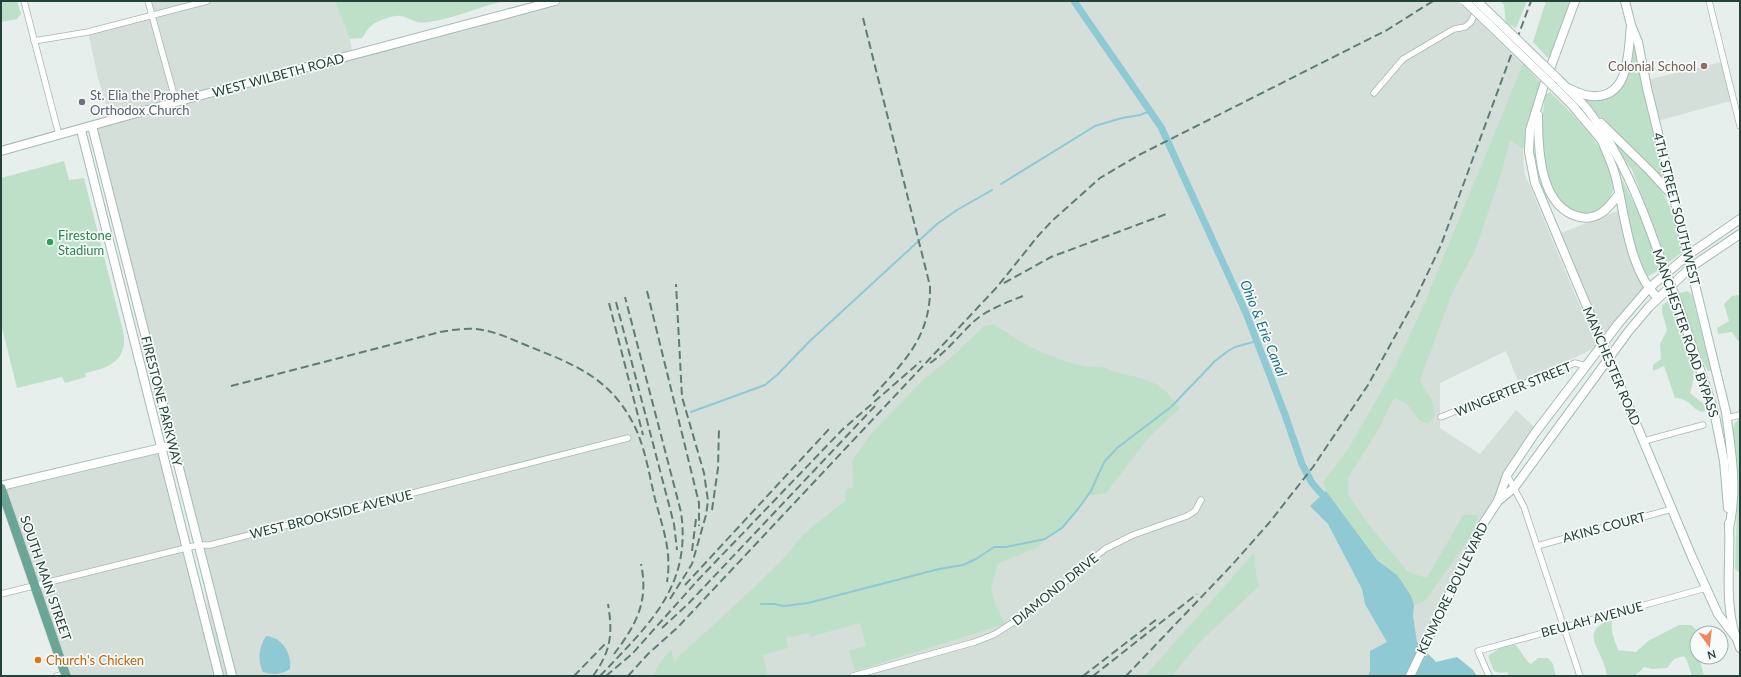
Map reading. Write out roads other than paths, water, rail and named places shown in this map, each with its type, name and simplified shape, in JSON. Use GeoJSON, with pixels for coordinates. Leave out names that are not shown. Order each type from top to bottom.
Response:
{"type":"FeatureCollection","features":[{"type":"Feature","properties":{"kind":"main road","name":"WEST WILBETH ROAD"},"geometry":{"type":"LineString","coordinates":[[1,151],[82,130],[176,102],[555,1]]}},
{"type":"Feature","properties":{"kind":"main road","name":"MANCHESTER ROAD BYPASS"},"geometry":{"type":"LineString","coordinates":[[1466,1],[1572,105],[1601,138],[1626,174]]}},
{"type":"Feature","properties":{"kind":"main road","name":"MANCHESTER ROAD BYPASS"},"geometry":{"type":"LineString","coordinates":[[1479,1],[1590,113],[1613,147],[1643,211],[1678,304],[1706,386],[1716,422],[1726,479],[1729,528],[1728,600],[1730,617],[1739,644]]}},
{"type":"Feature","properties":{"kind":"main road","name":"MANCHESTER ROAD"},"geometry":{"type":"LineString","coordinates":[[1575,1],[1548,75],[1529,138],[1530,161],[1535,183],[1706,588],[1718,614],[1739,644]]}},
{"type":"Feature","properties":{"kind":"main road","name":"4TH STREET SOUTHWEST"},"geometry":{"type":"LineString","coordinates":[[1625,1],[1631,25],[1638,42],[1647,88],[1727,418],[1732,448],[1733,477],[1733,511],[1729,528]]}},
{"type":"Feature","properties":{"kind":"main road"},"geometry":{"type":"LineString","coordinates":[[1565,87],[1584,95],[1596,96],[1608,93],[1618,86],[1628,61],[1631,25]]}},
{"type":"Feature","properties":{"kind":"main road"},"geometry":{"type":"LineString","coordinates":[[1538,105],[1538,145],[1541,166],[1549,187],[1561,208],[1574,216],[1593,218],[1607,210],[1619,194]]}},
{"type":"Feature","properties":{"kind":"main road"},"geometry":{"type":"LineString","coordinates":[[1590,113],[1650,171],[1673,197]]}},
{"type":"Feature","properties":{"kind":"main road","name":"FIRESTONE PARKWAY"},"geometry":{"type":"LineString","coordinates":[[92,126],[232,676]]}},
{"type":"Feature","properties":{"kind":"main road","name":"FIRESTONE PARKWAY"},"geometry":{"type":"LineString","coordinates":[[82,130],[219,676]]}},
{"type":"Feature","properties":{"kind":"main road"},"geometry":{"type":"LineString","coordinates":[[1601,138],[1616,177],[1630,242],[1648,289],[1658,298]]}},
{"type":"Feature","properties":{"kind":"main road","name":"KENMORE BOULEVARD"},"geometry":{"type":"LineString","coordinates":[[1410,676],[1476,537],[1498,502],[1507,476],[1535,433],[1603,344],[1648,289],[1688,255],[1740,219]]}},
{"type":"Feature","properties":{"kind":"main road","name":"KENMORE BOULEVARD"},"geometry":{"type":"LineString","coordinates":[[1498,502],[1514,488],[1628,332],[1658,298],[1691,267],[1740,234]]}},
{"type":"Feature","properties":{"kind":"main road"},"geometry":{"type":"LineString","coordinates":[[1,487],[174,445]]}},
{"type":"Feature","properties":{"kind":"main road","name":"SOUTH MAIN STREET"},"geometry":{"type":"LineString","coordinates":[[1,487],[35,586],[62,675]]}},
{"type":"Feature","properties":{"kind":"street"},"geometry":{"type":"LineString","coordinates":[[24,1],[59,135]]}},
{"type":"Feature","properties":{"kind":"street"},"geometry":{"type":"LineString","coordinates":[[148,1],[176,102]]}},
{"type":"Feature","properties":{"kind":"street"},"geometry":{"type":"LineString","coordinates":[[34,41],[88,32],[207,1]]}},
{"type":"Feature","properties":{"kind":"street"},"geometry":{"type":"LineString","coordinates":[[1374,93],[1403,59],[1454,29],[1465,27],[1474,16],[1479,1]]}},
{"type":"Feature","properties":{"kind":"street"},"geometry":{"type":"LineString","coordinates":[[1709,1],[1740,126]]}},
{"type":"Feature","properties":{"kind":"street","name":"WINGERTER STREET"},"geometry":{"type":"LineString","coordinates":[[1441,417],[1575,363],[1586,366]]}},
{"type":"Feature","properties":{"kind":"street"},"geometry":{"type":"LineString","coordinates":[[1727,418],[1740,415]]}},
{"type":"Feature","properties":{"kind":"street"},"geometry":{"type":"LineString","coordinates":[[1644,441],[1703,425]]}},
{"type":"Feature","properties":{"kind":"street","name":"WEST BROOKSIDE AVENUE"},"geometry":{"type":"LineString","coordinates":[[1,594],[198,545],[210,545],[628,438]]}},
{"type":"Feature","properties":{"kind":"street"},"geometry":{"type":"LineString","coordinates":[[1507,476],[1524,507],[1580,676]]}},
{"type":"Feature","properties":{"kind":"street","name":"DIAMOND DRIVE"},"geometry":{"type":"LineString","coordinates":[[853,676],[975,642],[995,634],[1026,614],[1105,549],[1133,535],[1187,516],[1195,510],[1202,500]]}},
{"type":"Feature","properties":{"kind":"street","name":"AKINS COURT"},"geometry":{"type":"LineString","coordinates":[[1537,546],[1672,509]]}},
{"type":"Feature","properties":{"kind":"street","name":"BEULAH AVENUE"},"geometry":{"type":"LineString","coordinates":[[1489,676],[1478,651],[1706,588]]}},
{"type":"Feature","properties":{"kind":"water"},"geometry":{"type":"Polygon","coordinates":[[[1326,491],[1377,560],[1398,576],[1411,596],[1414,605],[1413,616],[1417,642],[1436,662],[1457,657],[1473,670],[1477,676],[1368,676],[1370,671],[1370,651],[1387,642],[1365,604],[1362,589],[1328,524],[1310,506],[1326,491]]]}},
{"type":"Feature","properties":{"kind":"water"},"geometry":{"type":"Polygon","coordinates":[[[266,636],[272,637],[282,643],[288,653],[290,669],[277,674],[263,672],[259,658],[266,636]]]}},
{"type":"Feature","properties":{"kind":"waterway","name":"Ohio & Erie Canal"},"geometry":{"type":"LineString","coordinates":[[1074,1],[1161,127],[1246,313],[1284,412],[1302,464],[1312,483],[1328,501]]}},
{"type":"Feature","properties":{"kind":"waterway"},"geometry":{"type":"LineString","coordinates":[[1001,184],[1095,126],[1122,118],[1140,115],[1150,111]]}},
{"type":"Feature","properties":{"kind":"waterway"},"geometry":{"type":"LineString","coordinates":[[691,412],[765,385],[777,375],[811,340],[937,224],[957,210],[992,190]]}},
{"type":"Feature","properties":{"kind":"waterway"},"geometry":{"type":"LineString","coordinates":[[761,604],[784,606],[808,603],[939,569],[963,565],[976,559],[994,547],[1006,547],[1045,539],[1062,528],[1078,509],[1091,491],[1105,461],[1117,448],[1171,407],[1215,361],[1228,351],[1235,347],[1257,341]]}},
{"type":"Feature","properties":{"kind":"railway"},"geometry":{"type":"LineString","coordinates":[[628,676],[648,654],[678,627],[997,287],[1052,221],[1100,178],[1139,155],[1387,30],[1433,1]]}},
{"type":"Feature","properties":{"kind":"railway"},"geometry":{"type":"LineString","coordinates":[[1126,676],[1231,566],[1269,523],[1313,467],[1368,385],[1414,302],[1441,245],[1531,1]]}},
{"type":"Feature","properties":{"kind":"railway"},"geometry":{"type":"LineString","coordinates":[[863,18],[930,286],[929,304],[921,334],[914,347],[896,371],[873,396]]}},
{"type":"Feature","properties":{"kind":"railway"},"geometry":{"type":"LineString","coordinates":[[1004,283],[1051,257],[1169,213]]}},
{"type":"Feature","properties":{"kind":"railway"},"geometry":{"type":"LineString","coordinates":[[670,599],[692,564],[706,515],[708,501],[704,473],[682,397],[676,284]]}},
{"type":"Feature","properties":{"kind":"railway"},"geometry":{"type":"LineString","coordinates":[[647,291],[699,503],[699,526]]}},
{"type":"Feature","properties":{"kind":"railway"},"geometry":{"type":"LineString","coordinates":[[930,363],[983,314],[1023,296]]}},
{"type":"Feature","properties":{"kind":"railway"},"geometry":{"type":"LineString","coordinates":[[600,676],[634,640],[662,604],[673,584],[680,563],[683,539],[681,512],[625,297]]}},
{"type":"Feature","properties":{"kind":"railway"},"geometry":{"type":"LineString","coordinates":[[616,302],[674,524],[677,550]]}},
{"type":"Feature","properties":{"kind":"railway"},"geometry":{"type":"LineString","coordinates":[[609,303],[643,435]]}},
{"type":"Feature","properties":{"kind":"railway"},"geometry":{"type":"LineString","coordinates":[[231,386],[440,332],[462,329],[476,329],[496,333],[560,359],[575,366],[601,383],[613,394],[633,423],[644,451],[664,530],[668,550],[667,582]]}},
{"type":"Feature","properties":{"kind":"railway"},"geometry":{"type":"LineString","coordinates":[[606,676],[632,654],[698,580],[842,430],[921,361]]}},
{"type":"Feature","properties":{"kind":"railway"},"geometry":{"type":"LineString","coordinates":[[662,628],[688,604],[875,406]]}},
{"type":"Feature","properties":{"kind":"railway"},"geometry":{"type":"LineString","coordinates":[[685,585],[831,427]]}},
{"type":"Feature","properties":{"kind":"railway"},"geometry":{"type":"LineString","coordinates":[[712,510],[718,468],[719,428]]}},
{"type":"Feature","properties":{"kind":"railway"},"geometry":{"type":"LineString","coordinates":[[692,551],[696,519]]}},
{"type":"Feature","properties":{"kind":"railway"},"geometry":{"type":"LineString","coordinates":[[614,654],[629,633],[639,612],[643,590],[641,564]]}},
{"type":"Feature","properties":{"kind":"railway"},"geometry":{"type":"LineString","coordinates":[[1093,676],[1197,594]]}},
{"type":"Feature","properties":{"kind":"railway"},"geometry":{"type":"LineString","coordinates":[[593,676],[604,658],[609,642],[610,615],[608,604]]}},
{"type":"Feature","properties":{"kind":"railway"},"geometry":{"type":"LineString","coordinates":[[1083,676],[1157,619]]}},
{"type":"Feature","properties":{"kind":"railway"},"geometry":{"type":"LineString","coordinates":[[574,676],[605,644]]}},
{"type":"Feature","properties":{"kind":"place","name":"Colonial School"},"geometry":{"type":"Point","coordinates":[1704,66]}},
{"type":"Feature","properties":{"kind":"place","name":"St. Elia the Prophet Orthodox Church"},"geometry":{"type":"Point","coordinates":[82,102]}},
{"type":"Feature","properties":{"kind":"place","name":"Firestone Stadium"},"geometry":{"type":"Point","coordinates":[50,242]}},
{"type":"Feature","properties":{"kind":"place","name":"Church's Chicken"},"geometry":{"type":"Point","coordinates":[38,660]}}]}
